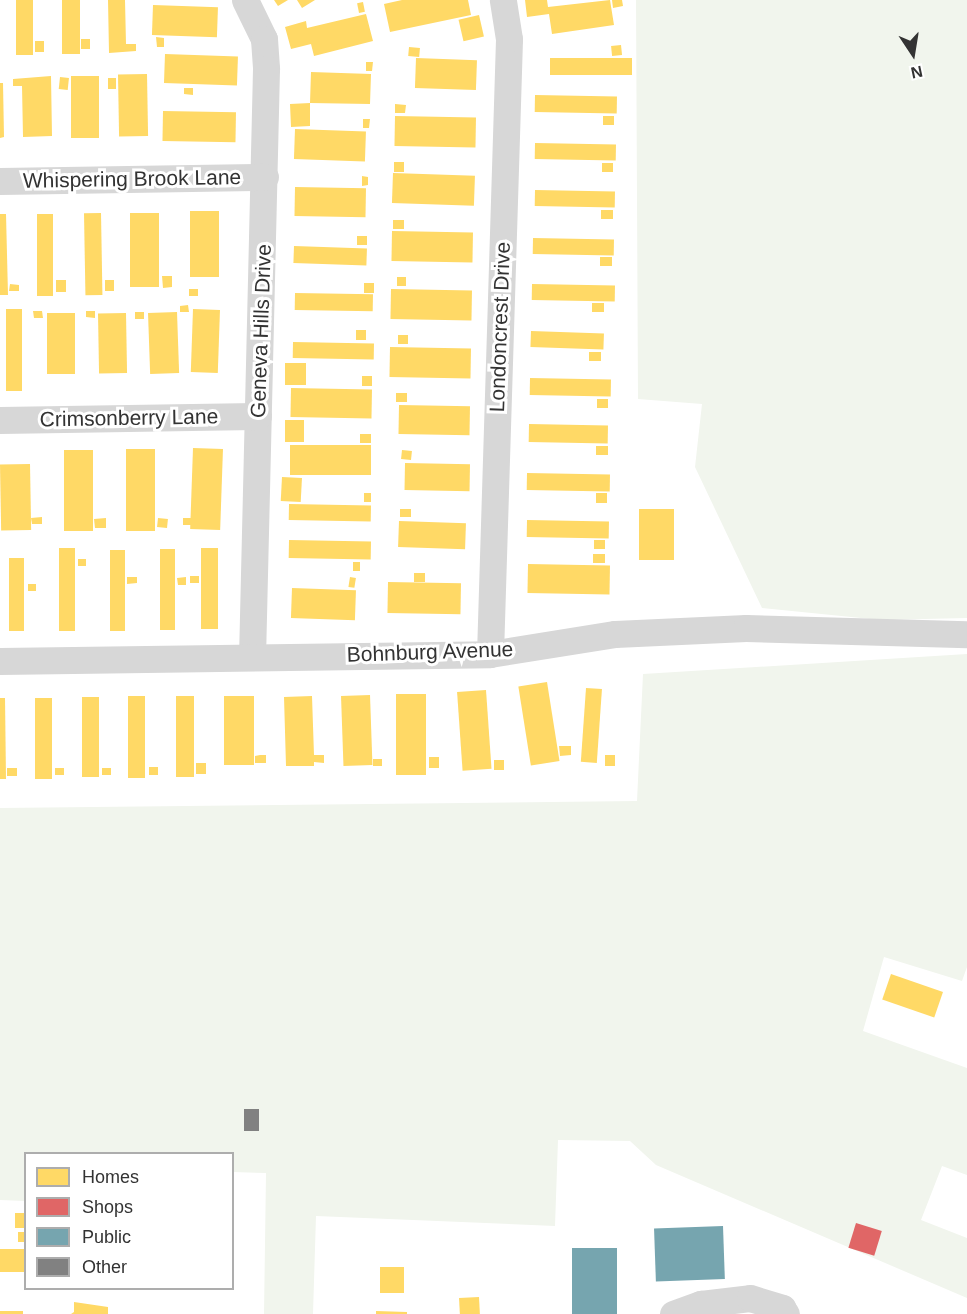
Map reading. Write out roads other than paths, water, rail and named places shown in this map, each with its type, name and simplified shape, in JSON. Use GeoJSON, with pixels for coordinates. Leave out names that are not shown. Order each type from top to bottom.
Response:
{"type":"FeatureCollection","features":[{"type":"Feature","properties":{"kind":"street","name":"Londoncrest Drive"},"geometry":{"type":"LineString","coordinates":[[490,654],[509,39],[503,0]]}},
{"type":"Feature","properties":{"kind":"street","name":"Geneva Hills Drive"},"geometry":{"type":"LineString","coordinates":[[248,4],[264,39],[266,69],[252,657]]}},
{"type":"Feature","properties":{"kind":"street","name":"Whispering Brook Lane"},"geometry":{"type":"LineString","coordinates":[[0,181],[265,177]]}},
{"type":"Feature","properties":{"kind":"street","name":"Crimsonberry Lane"},"geometry":{"type":"LineString","coordinates":[[0,420],[258,416]]}},
{"type":"Feature","properties":{"kind":"street","name":"Bohnburg Avenue"},"geometry":{"type":"LineString","coordinates":[[0,661],[490,654],[615,634],[734,628],[967,634]]}},
{"type":"Feature","properties":{"kind":"street"},"geometry":{"type":"LineString","coordinates":[[673,1314],[701,1304],[750,1298],[782,1308],[786,1314]]}}]}
